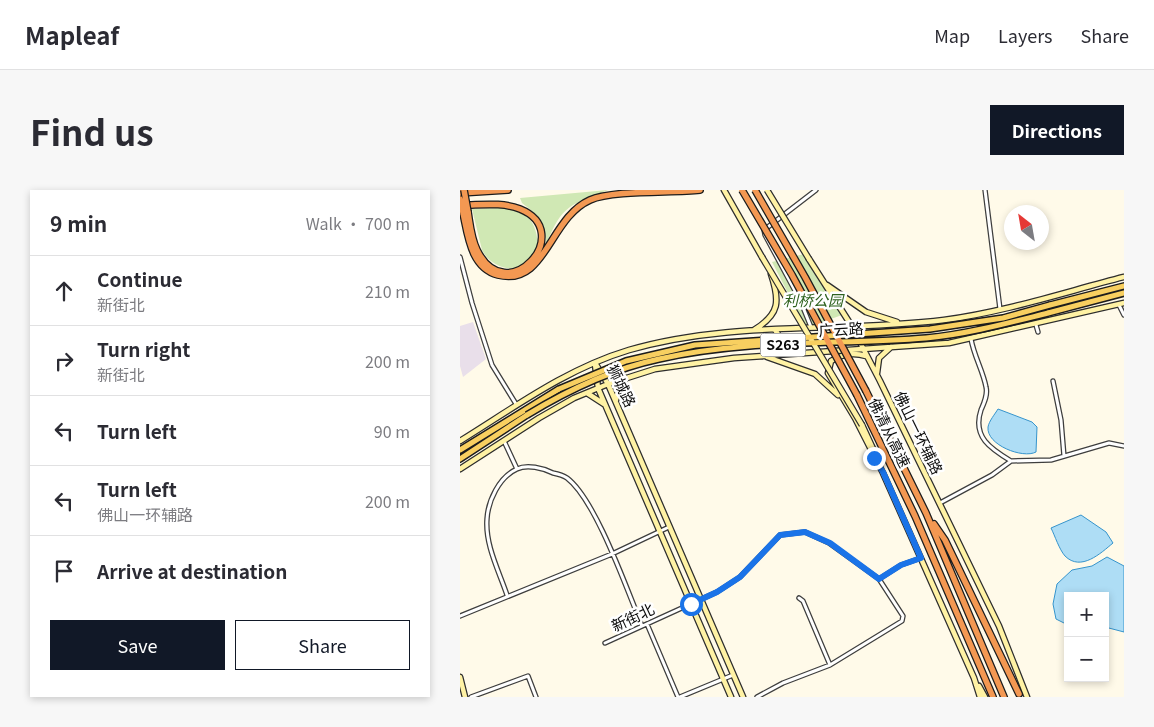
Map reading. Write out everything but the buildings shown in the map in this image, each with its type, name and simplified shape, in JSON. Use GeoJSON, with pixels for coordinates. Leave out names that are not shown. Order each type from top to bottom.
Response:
{"type":"FeatureCollection","features":[{"type":"Feature","properties":{"kind":"highway"},"geometry":{"type":"LineString","coordinates":[[464,190],[470,245],[478,261],[494,274],[514,276],[533,268],[567,216],[591,200],[619,194],[700,190]]}},
{"type":"Feature","properties":{"kind":"highway"},"geometry":{"type":"LineString","coordinates":[[460,193],[508,190]]}},
{"type":"Feature","properties":{"kind":"highway","name":"佛清从高速"},"geometry":{"type":"LineString","coordinates":[[742,190],[792,275],[857,395],[925,537],[993,697]]}},
{"type":"Feature","properties":{"kind":"highway","name":"佛清从高速"},"geometry":{"type":"LineString","coordinates":[[755,190],[806,277],[866,391],[926,512],[1004,697]]}},
{"type":"Feature","properties":{"kind":"highway"},"geometry":{"type":"LineString","coordinates":[[460,199],[465,212],[477,249],[491,266],[504,271],[518,270],[535,259],[540,248],[541,235],[536,222],[526,211],[501,205],[460,205]]}},
{"type":"Feature","properties":{"kind":"highway"},"geometry":{"type":"LineString","coordinates":[[926,512],[945,540],[1020,695]]}},
{"type":"Feature","properties":{"kind":"main road"},"geometry":{"type":"LineString","coordinates":[[724,190],[770,272],[862,425],[878,456],[883,472]]}},
{"type":"Feature","properties":{"kind":"main road","name":"佛山一环辅路"},"geometry":{"type":"LineString","coordinates":[[767,190],[851,325],[999,626],[1025,690],[1026,697]]}},
{"type":"Feature","properties":{"kind":"main road"},"geometry":{"type":"LineString","coordinates":[[753,331],[763,325],[775,310],[778,296],[770,272]]}},
{"type":"Feature","properties":{"kind":"main road","name":"广云路"},"geometry":{"type":"LineString","coordinates":[[595,363],[627,351],[680,338],[811,327],[945,320],[1000,309],[1124,277]]}},
{"type":"Feature","properties":{"kind":"main road"},"geometry":{"type":"LineString","coordinates":[[824,282],[846,300],[866,312],[901,323]]}},
{"type":"Feature","properties":{"kind":"main road","name":"广云路"},"geometry":{"type":"LineString","coordinates":[[460,450],[559,389],[626,361],[695,346],[930,329],[1003,318],[1124,286]]}},
{"type":"Feature","properties":{"kind":"main road","name":"广云路"},"geometry":{"type":"LineString","coordinates":[[460,459],[527,415],[566,393],[608,374],[675,356],[718,349],[926,338],[985,328],[1124,293]]}},
{"type":"Feature","properties":{"kind":"main road","name":"广云路"},"geometry":{"type":"LineString","coordinates":[[460,469],[539,418],[587,393],[627,377],[683,364],[764,356],[949,343],[1036,325],[1122,304]]}},
{"type":"Feature","properties":{"kind":"main road"},"geometry":{"type":"LineString","coordinates":[[774,356],[779,351],[781,343],[775,330]]}},
{"type":"Feature","properties":{"kind":"main road"},"geometry":{"type":"LineString","coordinates":[[880,382],[876,370],[878,362],[882,354],[892,346]]}},
{"type":"Feature","properties":{"kind":"main road"},"geometry":{"type":"LineString","coordinates":[[866,356],[856,353],[842,355],[831,361],[828,373],[855,418],[883,472],[974,678],[985,697]]}},
{"type":"Feature","properties":{"kind":"main road"},"geometry":{"type":"LineString","coordinates":[[764,356],[815,374],[845,403]]}},
{"type":"Feature","properties":{"kind":"main road","name":"S263"},"geometry":{"type":"LineString","coordinates":[[460,442],[544,386],[595,363]]}},
{"type":"Feature","properties":{"kind":"main road","name":"狮城路"},"geometry":{"type":"LineString","coordinates":[[595,363],[616,401],[742,697]]}},
{"type":"Feature","properties":{"kind":"main road","name":"狮城路"},"geometry":{"type":"LineString","coordinates":[[595,363],[598,388],[731,697]]}},
{"type":"Feature","properties":{"kind":"main road"},"geometry":{"type":"LineString","coordinates":[[616,401],[619,387],[627,377]]}},
{"type":"Feature","properties":{"kind":"main road"},"geometry":{"type":"LineString","coordinates":[[587,393],[606,406]]}},
{"type":"Feature","properties":{"kind":"main road"},"geometry":{"type":"LineString","coordinates":[[460,677],[465,697]]}},
{"type":"Feature","properties":{"kind":"main road"},"geometry":{"type":"LineString","coordinates":[[974,678],[978,696]]}},
{"type":"Feature","properties":{"kind":"street"},"geometry":{"type":"LineString","coordinates":[[811,327],[800,300],[764,235],[764,230],[816,190]]}},
{"type":"Feature","properties":{"kind":"street"},"geometry":{"type":"LineString","coordinates":[[985,190],[1000,309]]}},
{"type":"Feature","properties":{"kind":"street"},"geometry":{"type":"LineString","coordinates":[[460,257],[472,303],[492,365],[516,404]]}},
{"type":"Feature","properties":{"kind":"street"},"geometry":{"type":"LineString","coordinates":[[1122,304],[1124,315]]}},
{"type":"Feature","properties":{"kind":"street"},"geometry":{"type":"LineString","coordinates":[[1036,325],[1038,332]]}},
{"type":"Feature","properties":{"kind":"street"},"geometry":{"type":"LineString","coordinates":[[971,339],[973,354],[986,388],[986,398],[978,421],[982,436],[990,448],[1011,462]]}},
{"type":"Feature","properties":{"kind":"street"},"geometry":{"type":"LineString","coordinates":[[1053,381],[1061,420],[1064,456]]}},
{"type":"Feature","properties":{"kind":"street"},"geometry":{"type":"LineString","coordinates":[[504,440],[517,469]]}},
{"type":"Feature","properties":{"kind":"street"},"geometry":{"type":"LineString","coordinates":[[940,503],[992,475],[1011,462],[1051,460],[1109,444],[1124,446]]}},
{"type":"Feature","properties":{"kind":"street"},"geometry":{"type":"LineString","coordinates":[[508,595],[488,544],[487,519],[492,496],[503,479],[517,469],[528,467],[548,470],[567,478],[585,497],[612,554],[642,626]]}},
{"type":"Feature","properties":{"kind":"street"},"geometry":{"type":"LineString","coordinates":[[460,616],[612,554],[669,527]]}},
{"type":"Feature","properties":{"kind":"street","name":"新街北"},"geometry":{"type":"LineString","coordinates":[[605,643],[701,600],[740,577],[780,535],[805,532],[830,543],[879,579],[903,616],[902,621],[830,665]]}},
{"type":"Feature","properties":{"kind":"street"},"geometry":{"type":"LineString","coordinates":[[879,579],[901,565],[921,558]]}},
{"type":"Feature","properties":{"kind":"street"},"geometry":{"type":"LineString","coordinates":[[757,697],[783,683],[830,665],[799,598]]}},
{"type":"Feature","properties":{"kind":"street"},"geometry":{"type":"LineString","coordinates":[[647,624],[679,697],[733,675]]}},
{"type":"Feature","properties":{"kind":"street"},"geometry":{"type":"LineString","coordinates":[[472,697],[528,676],[536,697]]}},
{"type":"Feature","properties":{"kind":"shaded area"},"geometry":{"type":"Polygon","coordinates":[[[473,322],[486,359],[463,377],[460,366],[460,326],[473,322]]]}},
{"type":"Feature","properties":{"kind":"green space"},"geometry":{"type":"Polygon","coordinates":[[[608,190],[576,203],[569,208],[557,221],[546,245],[545,230],[541,220],[522,203],[520,198],[608,190]]]}},
{"type":"Feature","properties":{"kind":"green space"},"geometry":{"type":"Polygon","coordinates":[[[501,208],[527,217],[537,234],[538,243],[534,253],[526,264],[517,268],[499,266],[489,259],[482,250],[472,209],[501,208]]]}},
{"type":"Feature","properties":{"kind":"green space","name":"利桥公园"},"geometry":{"type":"Polygon","coordinates":[[[808,253],[842,315],[806,328],[772,262],[808,253]]]}},
{"type":"Feature","properties":{"kind":"water"},"geometry":{"type":"Polygon","coordinates":[[[998,409],[1032,422],[1037,427],[1036,452],[1023,454],[1015,452],[999,445],[993,439],[989,434],[988,427],[998,409]]]}},
{"type":"Feature","properties":{"kind":"water"},"geometry":{"type":"Polygon","coordinates":[[[1081,515],[1106,532],[1113,543],[1097,556],[1084,562],[1078,562],[1065,556],[1051,528],[1081,515]]]}},
{"type":"Feature","properties":{"kind":"water"},"geometry":{"type":"Polygon","coordinates":[[[1107,557],[1124,566],[1124,632],[1109,628],[1109,592],[1064,592],[1064,623],[1056,619],[1053,604],[1057,584],[1072,570],[1092,566],[1107,557]]]}},
{"type":"Feature","properties":{"kind":"route"},"geometry":{"type":"LineString","coordinates":[[691,604],[717,592],[740,577],[780,535],[805,532],[830,543],[879,579],[901,565],[921,558],[883,472],[874,458]]}}]}
